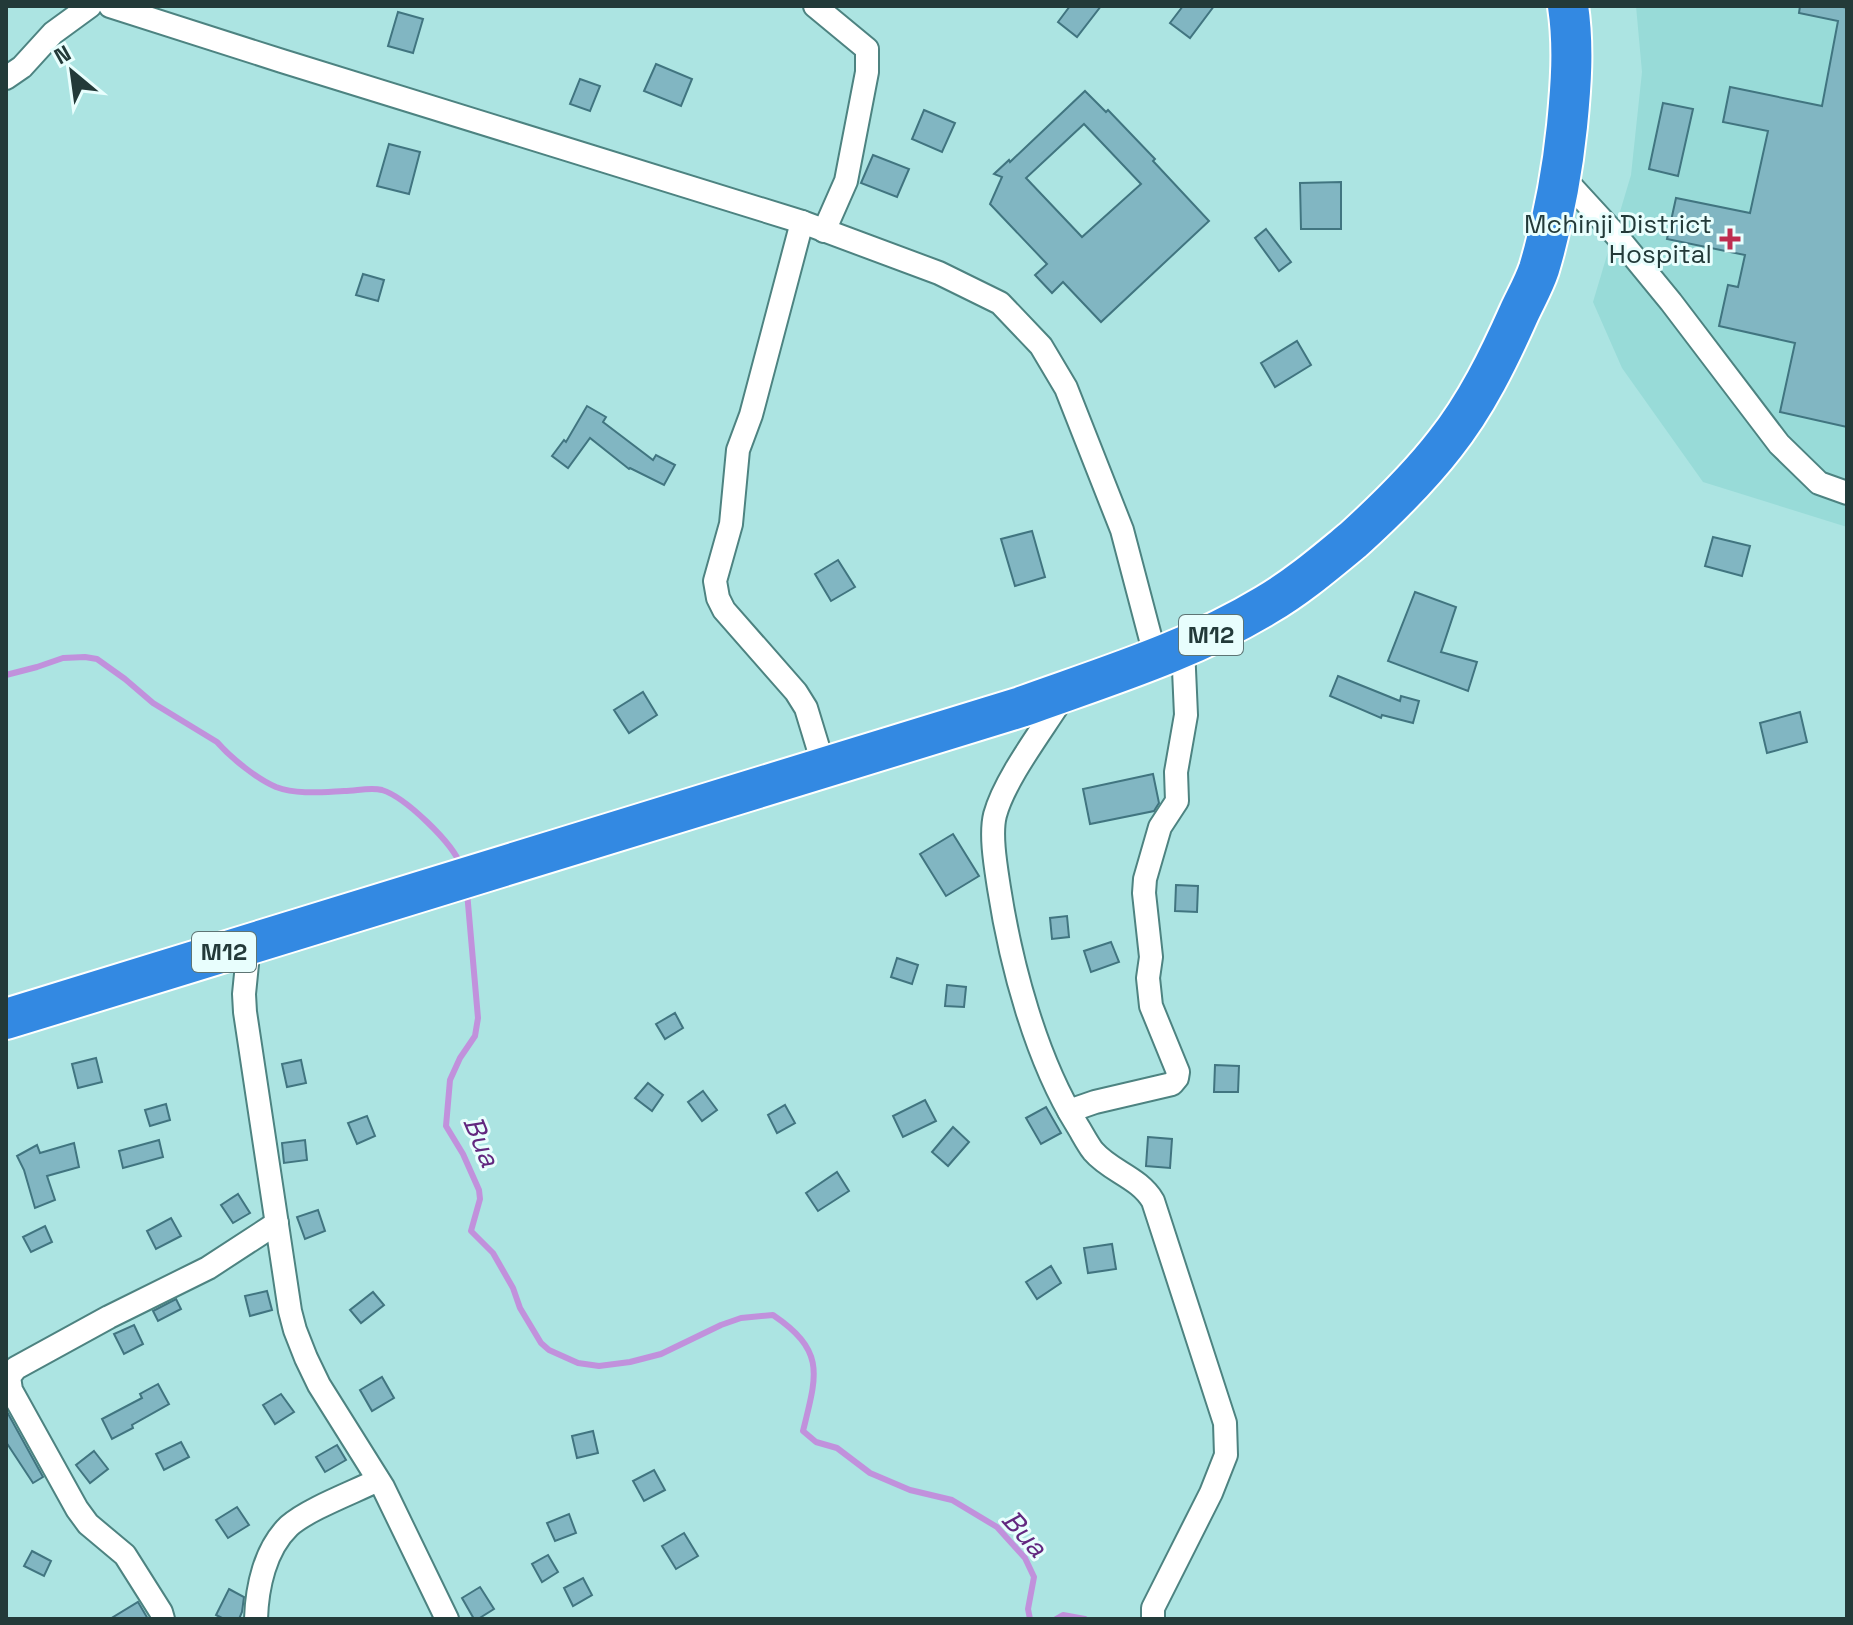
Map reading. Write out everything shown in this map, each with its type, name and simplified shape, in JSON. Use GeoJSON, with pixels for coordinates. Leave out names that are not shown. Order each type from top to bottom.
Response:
{"type":"FeatureCollection","features":[{"type":"Feature","properties":{"kind":"highway","name":"M12"},"geometry":{"type":"LineString","coordinates":[[6,1019],[1021,707],[1169,653],[1218,632],[1268,605],[1318,569],[1411,485],[1446,443],[1481,389],[1512,328],[1538,271],[1555,205],[1571,81],[1572,30],[1568,6]]}},
{"type":"Feature","properties":{"kind":"street"},"geometry":{"type":"LineString","coordinates":[[6,78],[22,67],[53,33],[90,6]]}},
{"type":"Feature","properties":{"kind":"street"},"geometry":{"type":"LineString","coordinates":[[815,6],[867,49],[867,72],[846,181],[824,231]]}},
{"type":"Feature","properties":{"kind":"street"},"geometry":{"type":"LineString","coordinates":[[118,7],[802,222],[939,273],[1000,303],[1041,346],[1066,388],[1122,530],[1169,653],[1186,715],[1176,772],[1177,801],[1160,827],[1144,893],[1151,957],[1148,978],[1151,1006],[1178,1072],[1177,1078],[1172,1084],[1069,1111]]}},
{"type":"Feature","properties":{"kind":"street"},"geometry":{"type":"LineString","coordinates":[[1560,174],[1671,302],[1779,444],[1819,483],[1847,493]]}},
{"type":"Feature","properties":{"kind":"street"},"geometry":{"type":"LineString","coordinates":[[802,222],[751,415],[738,450],[731,524],[715,581],[724,610],[796,692],[806,708],[824,767]]}},
{"type":"Feature","properties":{"kind":"street"},"geometry":{"type":"LineString","coordinates":[[1068,690],[1010,780],[994,817],[994,857],[1006,928],[1021,988],[1048,1069],[1069,1111],[1093,1150],[1146,1189],[1153,1201],[1225,1423],[1226,1455],[1211,1493],[1153,1608],[1153,1619]]}},
{"type":"Feature","properties":{"kind":"street"},"geometry":{"type":"LineString","coordinates":[[249,944],[245,1012],[295,1330],[319,1385],[378,1480],[447,1619]]}},
{"type":"Feature","properties":{"kind":"street"},"geometry":{"type":"LineString","coordinates":[[163,1619],[125,1555],[88,1524],[77,1509],[11,1390],[9,1377],[16,1368],[109,1317],[208,1268],[277,1223]]}},
{"type":"Feature","properties":{"kind":"street"},"geometry":{"type":"LineString","coordinates":[[256,1619],[262,1571],[279,1538],[290,1525],[378,1480]]}},
{"type":"Feature","properties":{"kind":"shaded area","name":"Mchinji District Hospital"},"geometry":{"type":"Polygon","coordinates":[[[1636,6],[1847,6],[1847,527],[1703,482],[1622,368],[1593,302],[1631,175],[1642,72],[1636,6]]]}},
{"type":"Feature","properties":{"kind":"building"},"geometry":{"type":"Polygon","coordinates":[[[1070,6],[1101,6],[1077,37],[1058,22],[1070,6]]]}},
{"type":"Feature","properties":{"kind":"building"},"geometry":{"type":"Polygon","coordinates":[[[1183,6],[1214,6],[1190,38],[1170,23],[1183,6]]]}},
{"type":"Feature","properties":{"kind":"building"},"geometry":{"type":"Polygon","coordinates":[[[1800,6],[1847,8],[1847,427],[1780,412],[1795,343],[1719,326],[1728,285],[1738,287],[1745,255],[1667,239],[1676,198],[1750,213],[1768,131],[1723,122],[1730,87],[1822,106],[1838,21],[1799,13],[1800,6]]]}},
{"type":"Feature","properties":{"kind":"building"},"geometry":{"type":"Polygon","coordinates":[[[398,12],[423,19],[413,53],[388,46],[398,12]]]}},
{"type":"Feature","properties":{"kind":"building"},"geometry":{"type":"Polygon","coordinates":[[[656,64],[692,79],[681,106],[644,91],[656,64]]]}},
{"type":"Feature","properties":{"kind":"building"},"geometry":{"type":"Polygon","coordinates":[[[580,79],[600,86],[590,111],[570,104],[580,79]]]}},
{"type":"Feature","properties":{"kind":"building"},"geometry":{"type":"Polygon","coordinates":[[[1085,91],[1155,159],[1153,161],[1209,221],[1101,322],[1063,282],[1052,293],[1035,275],[1047,264],[990,204],[1002,177],[994,174],[1085,91]],[[1084,124],[1026,178],[1082,237],[1141,184],[1084,124]]]}},
{"type":"Feature","properties":{"kind":"building"},"geometry":{"type":"Polygon","coordinates":[[[1663,103],[1693,109],[1678,176],[1649,169],[1663,103]]]}},
{"type":"Feature","properties":{"kind":"building"},"geometry":{"type":"Polygon","coordinates":[[[924,110],[955,123],[942,152],[912,139],[924,110]]]}},
{"type":"Feature","properties":{"kind":"building"},"geometry":{"type":"Polygon","coordinates":[[[389,144],[420,152],[409,194],[377,186],[389,144]]]}},
{"type":"Feature","properties":{"kind":"building"},"geometry":{"type":"Polygon","coordinates":[[[873,155],[909,169],[897,197],[861,183],[873,155]]]}},
{"type":"Feature","properties":{"kind":"building"},"geometry":{"type":"Polygon","coordinates":[[[1341,182],[1341,229],[1301,229],[1300,183],[1341,182]]]}},
{"type":"Feature","properties":{"kind":"building"},"geometry":{"type":"Polygon","coordinates":[[[1266,229],[1291,262],[1279,271],[1255,238],[1266,229]]]}},
{"type":"Feature","properties":{"kind":"building"},"geometry":{"type":"Polygon","coordinates":[[[363,274],[384,280],[378,301],[356,295],[363,274]]]}},
{"type":"Feature","properties":{"kind":"building"},"geometry":{"type":"Polygon","coordinates":[[[1297,341],[1311,365],[1275,387],[1261,363],[1297,341]]]}},
{"type":"Feature","properties":{"kind":"building"},"geometry":{"type":"Polygon","coordinates":[[[587,406],[606,417],[603,422],[653,460],[656,455],[675,465],[664,485],[629,469],[590,438],[568,468],[552,456],[564,440],[566,442],[587,406]]]}},
{"type":"Feature","properties":{"kind":"building"},"geometry":{"type":"Polygon","coordinates":[[[1032,531],[1045,577],[1015,586],[1001,539],[1032,531]]]}},
{"type":"Feature","properties":{"kind":"building"},"geometry":{"type":"Polygon","coordinates":[[[1713,537],[1750,546],[1742,576],[1705,566],[1713,537]]]}},
{"type":"Feature","properties":{"kind":"building"},"geometry":{"type":"Polygon","coordinates":[[[838,560],[855,587],[831,601],[815,574],[838,560]]]}},
{"type":"Feature","properties":{"kind":"building"},"geometry":{"type":"Polygon","coordinates":[[[1415,592],[1456,607],[1441,652],[1477,662],[1468,691],[1388,661],[1415,592]]]}},
{"type":"Feature","properties":{"kind":"building"},"geometry":{"type":"Polygon","coordinates":[[[1338,676],[1400,701],[1401,696],[1419,701],[1413,723],[1382,715],[1381,718],[1330,696],[1338,676]]]}},
{"type":"Feature","properties":{"kind":"building"},"geometry":{"type":"Polygon","coordinates":[[[643,692],[657,715],[629,733],[614,710],[643,692]]]}},
{"type":"Feature","properties":{"kind":"building"},"geometry":{"type":"Polygon","coordinates":[[[1800,712],[1807,742],[1767,753],[1760,723],[1800,712]]]}},
{"type":"Feature","properties":{"kind":"building"},"geometry":{"type":"Polygon","coordinates":[[[1153,774],[1159,803],[1154,811],[1090,824],[1083,789],[1153,774]]]}},
{"type":"Feature","properties":{"kind":"building"},"geometry":{"type":"Polygon","coordinates":[[[953,834],[979,876],[946,896],[920,854],[953,834]]]}},
{"type":"Feature","properties":{"kind":"building"},"geometry":{"type":"Polygon","coordinates":[[[1176,885],[1198,886],[1197,912],[1175,911],[1176,885]]]}},
{"type":"Feature","properties":{"kind":"building"},"geometry":{"type":"Polygon","coordinates":[[[1067,916],[1069,937],[1052,939],[1050,918],[1067,916]]]}},
{"type":"Feature","properties":{"kind":"building"},"geometry":{"type":"Polygon","coordinates":[[[1111,942],[1119,962],[1091,972],[1084,951],[1111,942]]]}},
{"type":"Feature","properties":{"kind":"building"},"geometry":{"type":"Polygon","coordinates":[[[897,958],[918,965],[912,984],[891,977],[897,958]]]}},
{"type":"Feature","properties":{"kind":"building"},"geometry":{"type":"Polygon","coordinates":[[[947,985],[966,987],[964,1007],[945,1006],[947,985]]]}},
{"type":"Feature","properties":{"kind":"building"},"geometry":{"type":"Polygon","coordinates":[[[675,1013],[683,1028],[665,1039],[656,1024],[675,1013]]]}},
{"type":"Feature","properties":{"kind":"building"},"geometry":{"type":"Polygon","coordinates":[[[96,1058],[102,1082],[78,1088],[72,1064],[96,1058]]]}},
{"type":"Feature","properties":{"kind":"building"},"geometry":{"type":"Polygon","coordinates":[[[301,1060],[306,1083],[287,1087],[282,1064],[301,1060]]]}},
{"type":"Feature","properties":{"kind":"building"},"geometry":{"type":"Polygon","coordinates":[[[1215,1065],[1239,1066],[1238,1092],[1214,1092],[1215,1065]]]}},
{"type":"Feature","properties":{"kind":"building"},"geometry":{"type":"Polygon","coordinates":[[[648,1083],[663,1095],[652,1111],[635,1098],[648,1083]]]}},
{"type":"Feature","properties":{"kind":"building"},"geometry":{"type":"Polygon","coordinates":[[[703,1091],[717,1110],[702,1121],[688,1102],[703,1091]]]}},
{"type":"Feature","properties":{"kind":"building"},"geometry":{"type":"Polygon","coordinates":[[[925,1100],[936,1121],[903,1137],[893,1116],[925,1100]]]}},
{"type":"Feature","properties":{"kind":"building"},"geometry":{"type":"Polygon","coordinates":[[[166,1104],[170,1120],[150,1126],[145,1110],[166,1104]]]}},
{"type":"Feature","properties":{"kind":"building"},"geometry":{"type":"Polygon","coordinates":[[[785,1105],[795,1123],[777,1133],[768,1115],[785,1105]]]}},
{"type":"Feature","properties":{"kind":"building"},"geometry":{"type":"Polygon","coordinates":[[[1046,1107],[1061,1133],[1041,1144],[1026,1118],[1046,1107]]]}},
{"type":"Feature","properties":{"kind":"building"},"geometry":{"type":"Polygon","coordinates":[[[367,1116],[375,1136],[357,1144],[348,1123],[367,1116]]]}},
{"type":"Feature","properties":{"kind":"building"},"geometry":{"type":"Polygon","coordinates":[[[953,1127],[969,1142],[948,1166],[932,1152],[953,1127]]]}},
{"type":"Feature","properties":{"kind":"building"},"geometry":{"type":"Polygon","coordinates":[[[1148,1137],[1172,1139],[1170,1168],[1146,1166],[1148,1137]]]}},
{"type":"Feature","properties":{"kind":"building"},"geometry":{"type":"Polygon","coordinates":[[[159,1140],[163,1157],[123,1168],[119,1151],[159,1140]]]}},
{"type":"Feature","properties":{"kind":"building"},"geometry":{"type":"Polygon","coordinates":[[[305,1140],[307,1160],[284,1163],[282,1143],[305,1140]]]}},
{"type":"Feature","properties":{"kind":"building"},"geometry":{"type":"Polygon","coordinates":[[[74,1143],[79,1167],[47,1176],[55,1200],[35,1208],[17,1156],[37,1145],[40,1153],[74,1143]]]}},
{"type":"Feature","properties":{"kind":"building"},"geometry":{"type":"Polygon","coordinates":[[[837,1172],[849,1191],[818,1211],[806,1193],[837,1172]]]}},
{"type":"Feature","properties":{"kind":"building"},"geometry":{"type":"Polygon","coordinates":[[[238,1194],[250,1213],[233,1223],[221,1205],[238,1194]]]}},
{"type":"Feature","properties":{"kind":"building"},"geometry":{"type":"Polygon","coordinates":[[[318,1210],[325,1231],[305,1239],[297,1217],[318,1210]]]}},
{"type":"Feature","properties":{"kind":"building"},"geometry":{"type":"Polygon","coordinates":[[[171,1218],[181,1236],[156,1249],[147,1231],[171,1218]]]}},
{"type":"Feature","properties":{"kind":"building"},"geometry":{"type":"Polygon","coordinates":[[[45,1226],[52,1242],[31,1252],[23,1237],[45,1226]]]}},
{"type":"Feature","properties":{"kind":"building"},"geometry":{"type":"Polygon","coordinates":[[[1112,1244],[1116,1269],[1088,1273],[1084,1248],[1112,1244]]]}},
{"type":"Feature","properties":{"kind":"building"},"geometry":{"type":"Polygon","coordinates":[[[1051,1266],[1061,1283],[1037,1299],[1026,1282],[1051,1266]]]}},
{"type":"Feature","properties":{"kind":"building"},"geometry":{"type":"Polygon","coordinates":[[[267,1291],[272,1310],[250,1316],[245,1296],[267,1291]]]}},
{"type":"Feature","properties":{"kind":"building"},"geometry":{"type":"Polygon","coordinates":[[[373,1292],[384,1305],[361,1323],[350,1310],[373,1292]]]}},
{"type":"Feature","properties":{"kind":"building"},"geometry":{"type":"Polygon","coordinates":[[[176,1299],[181,1309],[158,1321],[153,1311],[176,1299]]]}},
{"type":"Feature","properties":{"kind":"building"},"geometry":{"type":"Polygon","coordinates":[[[134,1325],[143,1344],[124,1354],[114,1334],[134,1325]]]}},
{"type":"Feature","properties":{"kind":"building"},"geometry":{"type":"Polygon","coordinates":[[[382,1377],[394,1398],[372,1411],[360,1390],[382,1377]]]}},
{"type":"Feature","properties":{"kind":"building"},"geometry":{"type":"Polygon","coordinates":[[[158,1384],[169,1404],[112,1439],[102,1419],[142,1398],[140,1394],[158,1384]]]}},
{"type":"Feature","properties":{"kind":"building"},"geometry":{"type":"Polygon","coordinates":[[[281,1394],[294,1412],[275,1424],[263,1405],[281,1394]]]}},
{"type":"Feature","properties":{"kind":"building"},"geometry":{"type":"Polygon","coordinates":[[[6,1410],[43,1477],[33,1483],[6,1442],[6,1410]]]}},
{"type":"Feature","properties":{"kind":"building"},"geometry":{"type":"Polygon","coordinates":[[[593,1431],[598,1453],[577,1458],[572,1436],[593,1431]]]}},
{"type":"Feature","properties":{"kind":"building"},"geometry":{"type":"Polygon","coordinates":[[[181,1442],[189,1457],[164,1470],[156,1454],[181,1442]]]}},
{"type":"Feature","properties":{"kind":"building"},"geometry":{"type":"Polygon","coordinates":[[[337,1445],[346,1460],[325,1472],[316,1457],[337,1445]]]}},
{"type":"Feature","properties":{"kind":"building"},"geometry":{"type":"Polygon","coordinates":[[[94,1451],[108,1469],[90,1483],[76,1465],[94,1451]]]}},
{"type":"Feature","properties":{"kind":"building"},"geometry":{"type":"Polygon","coordinates":[[[654,1470],[665,1490],[644,1501],[633,1481],[654,1470]]]}},
{"type":"Feature","properties":{"kind":"building"},"geometry":{"type":"Polygon","coordinates":[[[237,1507],[249,1525],[228,1538],[216,1520],[237,1507]]]}},
{"type":"Feature","properties":{"kind":"building"},"geometry":{"type":"Polygon","coordinates":[[[569,1514],[576,1533],[555,1541],[547,1523],[569,1514]]]}},
{"type":"Feature","properties":{"kind":"building"},"geometry":{"type":"Polygon","coordinates":[[[684,1533],[698,1556],[676,1569],[662,1546],[684,1533]]]}},
{"type":"Feature","properties":{"kind":"building"},"geometry":{"type":"Polygon","coordinates":[[[32,1551],[51,1561],[44,1576],[24,1566],[32,1551]]]}},
{"type":"Feature","properties":{"kind":"building"},"geometry":{"type":"Polygon","coordinates":[[[548,1555],[558,1572],[542,1582],[532,1564],[548,1555]]]}},
{"type":"Feature","properties":{"kind":"building"},"geometry":{"type":"Polygon","coordinates":[[[583,1578],[592,1595],[573,1606],[564,1588],[583,1578]]]}},
{"type":"Feature","properties":{"kind":"building"},"geometry":{"type":"Polygon","coordinates":[[[480,1587],[494,1609],[474,1619],[462,1598],[480,1587]]]}},
{"type":"Feature","properties":{"kind":"building"},"geometry":{"type":"Polygon","coordinates":[[[229,1589],[244,1597],[239,1619],[224,1619],[216,1615],[229,1589]]]}},
{"type":"Feature","properties":{"kind":"building"},"geometry":{"type":"Polygon","coordinates":[[[138,1602],[148,1619],[110,1619],[138,1602]]]}},
{"type":"Feature","properties":{"kind":"waterway","name":"Bua"},"geometry":{"type":"LineString","coordinates":[[6,675],[63,658],[97,659],[153,703],[217,742],[245,768],[276,787],[310,792],[377,789],[392,794],[439,834],[461,866]]}},
{"type":"Feature","properties":{"kind":"waterway","name":"Bua"},"geometry":{"type":"LineString","coordinates":[[467,892],[478,1018],[475,1036],[450,1080],[446,1126],[479,1190],[480,1199],[471,1231],[493,1253],[541,1343],[578,1363],[599,1366],[661,1354],[741,1318],[773,1315],[802,1340],[813,1365],[812,1394],[803,1431],[816,1442],[837,1448],[870,1473],[910,1490],[952,1500],[997,1527],[1025,1558],[1034,1577],[1028,1609],[1030,1619]]}},
{"type":"Feature","properties":{"kind":"waterway","name":"Bua"},"geometry":{"type":"LineString","coordinates":[[1056,1619],[1063,1615],[1085,1619]]}},
{"type":"Feature","properties":{"kind":"place","name":"Mchinji District Hospital"},"geometry":{"type":"Point","coordinates":[1730,239]}}]}
